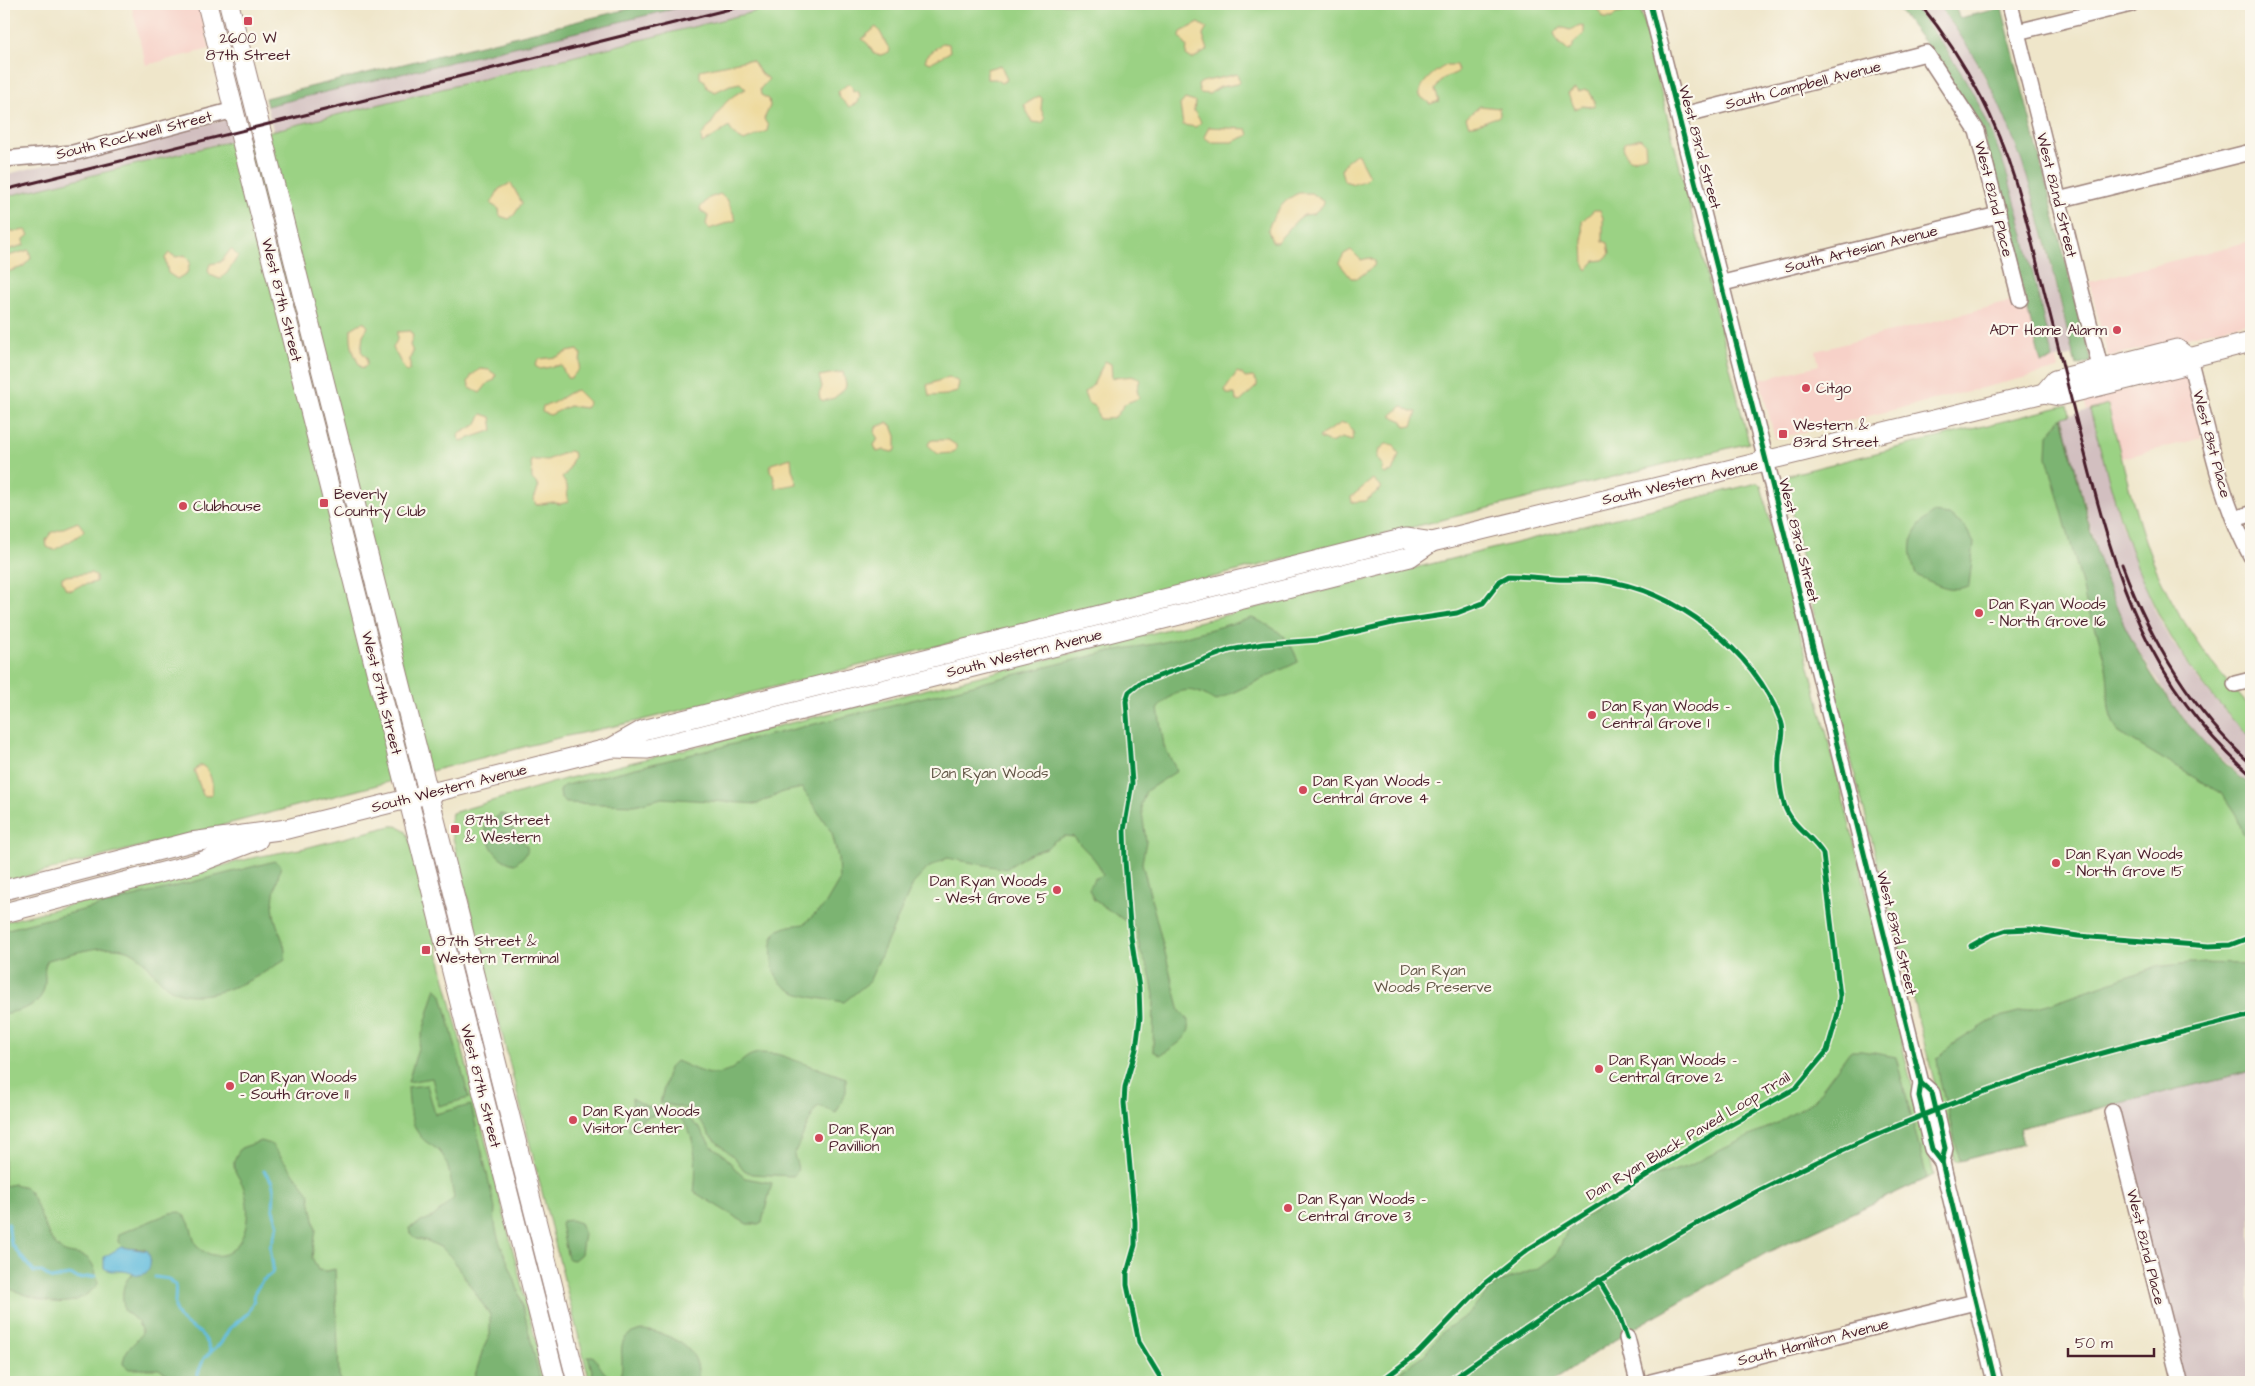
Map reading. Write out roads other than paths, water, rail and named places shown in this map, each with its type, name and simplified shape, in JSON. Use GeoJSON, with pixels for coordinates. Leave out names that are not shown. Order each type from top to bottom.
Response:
{"type":"FeatureCollection","features":[{"type":"Feature","properties":{"kind":"main road","name":"West 87th Street"},"geometry":{"type":"LineString","coordinates":[[207,4],[556,1382]]}},
{"type":"Feature","properties":{"kind":"main road","name":"West 87th Street"},"geometry":{"type":"LineString","coordinates":[[229,4],[577,1382]]}},
{"type":"Feature","properties":{"kind":"main road"},"geometry":{"type":"LineString","coordinates":[[2190,358],[2251,342]]}},
{"type":"Feature","properties":{"kind":"main road","name":"South Western Avenue"},"geometry":{"type":"LineString","coordinates":[[4,890],[191,842],[287,829],[611,748],[647,749],[1410,557],[1432,542],[2044,394],[2059,396],[2102,377],[2177,349],[2190,358]]}},
{"type":"Feature","properties":{"kind":"main road","name":"South Western Avenue"},"geometry":{"type":"LineString","coordinates":[[4,913],[198,864],[287,829]]}},
{"type":"Feature","properties":{"kind":"street","name":"West 83rd Street"},"geometry":{"type":"LineString","coordinates":[[1650,4],[1723,283],[1921,1083],[1932,1093],[1945,1148],[1942,1162],[1995,1382]]}},
{"type":"Feature","properties":{"kind":"street","name":"West 82nd Street"},"geometry":{"type":"LineString","coordinates":[[2010,4],[2102,377]]}},
{"type":"Feature","properties":{"kind":"street"},"geometry":{"type":"LineString","coordinates":[[2017,32],[2130,4]]}},
{"type":"Feature","properties":{"kind":"street","name":"South Campbell Avenue"},"geometry":{"type":"LineString","coordinates":[[1679,116],[1926,53]]}},
{"type":"Feature","properties":{"kind":"street","name":"West 82nd Place"},"geometry":{"type":"LineString","coordinates":[[1926,53],[1977,131],[2020,299]]}},
{"type":"Feature","properties":{"kind":"street","name":"South Rockwell Street"},"geometry":{"type":"LineString","coordinates":[[4,159],[73,153],[234,110]]}},
{"type":"Feature","properties":{"kind":"street"},"geometry":{"type":"LineString","coordinates":[[2058,200],[2251,152]]}},
{"type":"Feature","properties":{"kind":"street","name":"South Artesian Avenue"},"geometry":{"type":"LineString","coordinates":[[1723,283],[1998,215]]}},
{"type":"Feature","properties":{"kind":"street","name":"West 81st Place"},"geometry":{"type":"LineString","coordinates":[[2190,358],[2222,484],[2234,519],[2251,556]]}},
{"type":"Feature","properties":{"kind":"street"},"geometry":{"type":"LineString","coordinates":[[2234,519],[2251,514]]}},
{"type":"Feature","properties":{"kind":"street"},"geometry":{"type":"LineString","coordinates":[[2235,684],[2251,680]]}},
{"type":"Feature","properties":{"kind":"street","name":"West 82nd Place"},"geometry":{"type":"LineString","coordinates":[[2112,1112],[2180,1382]]}},
{"type":"Feature","properties":{"kind":"street","name":"South Hamilton Avenue"},"geometry":{"type":"LineString","coordinates":[[1651,1382],[1975,1302]]}},
{"type":"Feature","properties":{"kind":"street"},"geometry":{"type":"LineString","coordinates":[[1627,1338],[1638,1382]]}},
{"type":"Feature","properties":{"kind":"water"},"geometry":{"type":"Polygon","coordinates":[[[121,1247],[148,1251],[150,1266],[146,1273],[138,1275],[124,1271],[106,1270],[104,1268],[104,1257],[121,1247]]]}},
{"type":"Feature","properties":{"kind":"waterway"},"geometry":{"type":"LineString","coordinates":[[197,1382],[197,1376],[204,1358],[221,1343],[229,1329],[248,1313],[254,1300],[255,1292],[262,1281],[272,1273],[270,1247],[278,1225],[273,1210],[274,1191],[272,1182],[264,1171]]}},
{"type":"Feature","properties":{"kind":"waterway"},"geometry":{"type":"LineString","coordinates":[[8,1223],[11,1244],[34,1272],[42,1272],[52,1279],[69,1275],[79,1278],[96,1276]]}},
{"type":"Feature","properties":{"kind":"waterway"},"geometry":{"type":"LineString","coordinates":[[155,1277],[169,1279],[175,1285],[175,1306],[179,1318],[203,1336],[211,1352]]}},
{"type":"Feature","properties":{"kind":"railway"},"geometry":{"type":"LineString","coordinates":[[4,190],[750,4]]}},
{"type":"Feature","properties":{"kind":"railway"},"geometry":{"type":"LineString","coordinates":[[1920,4],[1945,37],[1968,73],[1991,117],[2008,159],[2027,223],[2096,497],[2123,585],[2140,626],[2161,666],[2186,704],[2215,740],[2251,775]]}},
{"type":"Feature","properties":{"kind":"railway"},"geometry":{"type":"LineString","coordinates":[[2122,564],[2146,620],[2174,672],[2209,720],[2251,764]]}},
{"type":"Feature","properties":{"kind":"place","name":"2600 W 87th Street"},"geometry":{"type":"Point","coordinates":[248,21]}},
{"type":"Feature","properties":{"kind":"place","name":"ADT Home Alarm"},"geometry":{"type":"Point","coordinates":[2117,330]}},
{"type":"Feature","properties":{"kind":"place","name":"Citgo"},"geometry":{"type":"Point","coordinates":[1806,388]}},
{"type":"Feature","properties":{"kind":"place","name":"Western & 83rd Street"},"geometry":{"type":"Point","coordinates":[1783,434]}},
{"type":"Feature","properties":{"kind":"place","name":"Beverly Country Club"},"geometry":{"type":"Point","coordinates":[324,503]}},
{"type":"Feature","properties":{"kind":"place","name":"Clubhouse"},"geometry":{"type":"Point","coordinates":[183,506]}},
{"type":"Feature","properties":{"kind":"place","name":"Dan Ryan Woods - North Grove 16"},"geometry":{"type":"Point","coordinates":[1979,613]}},
{"type":"Feature","properties":{"kind":"place","name":"Dan Ryan Woods - Central Grove 1"},"geometry":{"type":"Point","coordinates":[1592,715]}},
{"type":"Feature","properties":{"kind":"place","name":"Dan Ryan Woods - Central Grove 4"},"geometry":{"type":"Point","coordinates":[1303,790]}},
{"type":"Feature","properties":{"kind":"place","name":"87th Street & Western"},"geometry":{"type":"Point","coordinates":[455,829]}},
{"type":"Feature","properties":{"kind":"place","name":"Dan Ryan Woods - North Grove 15"},"geometry":{"type":"Point","coordinates":[2056,863]}},
{"type":"Feature","properties":{"kind":"place","name":"Dan Ryan Woods - West Grove 5"},"geometry":{"type":"Point","coordinates":[1057,890]}},
{"type":"Feature","properties":{"kind":"place","name":"87th Street & Western Terminal"},"geometry":{"type":"Point","coordinates":[426,950]}},
{"type":"Feature","properties":{"kind":"place","name":"Dan Ryan Woods - Central Grove 2"},"geometry":{"type":"Point","coordinates":[1599,1069]}},
{"type":"Feature","properties":{"kind":"place","name":"Dan Ryan Woods - South Grove 11"},"geometry":{"type":"Point","coordinates":[230,1086]}},
{"type":"Feature","properties":{"kind":"place","name":"Dan Ryan Woods Visitor Center"},"geometry":{"type":"Point","coordinates":[573,1120]}},
{"type":"Feature","properties":{"kind":"place","name":"Dan Ryan Pavillion"},"geometry":{"type":"Point","coordinates":[819,1138]}},
{"type":"Feature","properties":{"kind":"place","name":"Dan Ryan Woods - Central Grove 3"},"geometry":{"type":"Point","coordinates":[1288,1208]}},
{"type":"Feature","properties":{"kind":"park label","name":"Dan Ryan Woods"},"geometry":{"type":"Point","coordinates":[990,773]}},
{"type":"Feature","properties":{"kind":"park label","name":"Dan Ryan Woods Preserve"},"geometry":{"type":"Point","coordinates":[1433,978]}}]}
